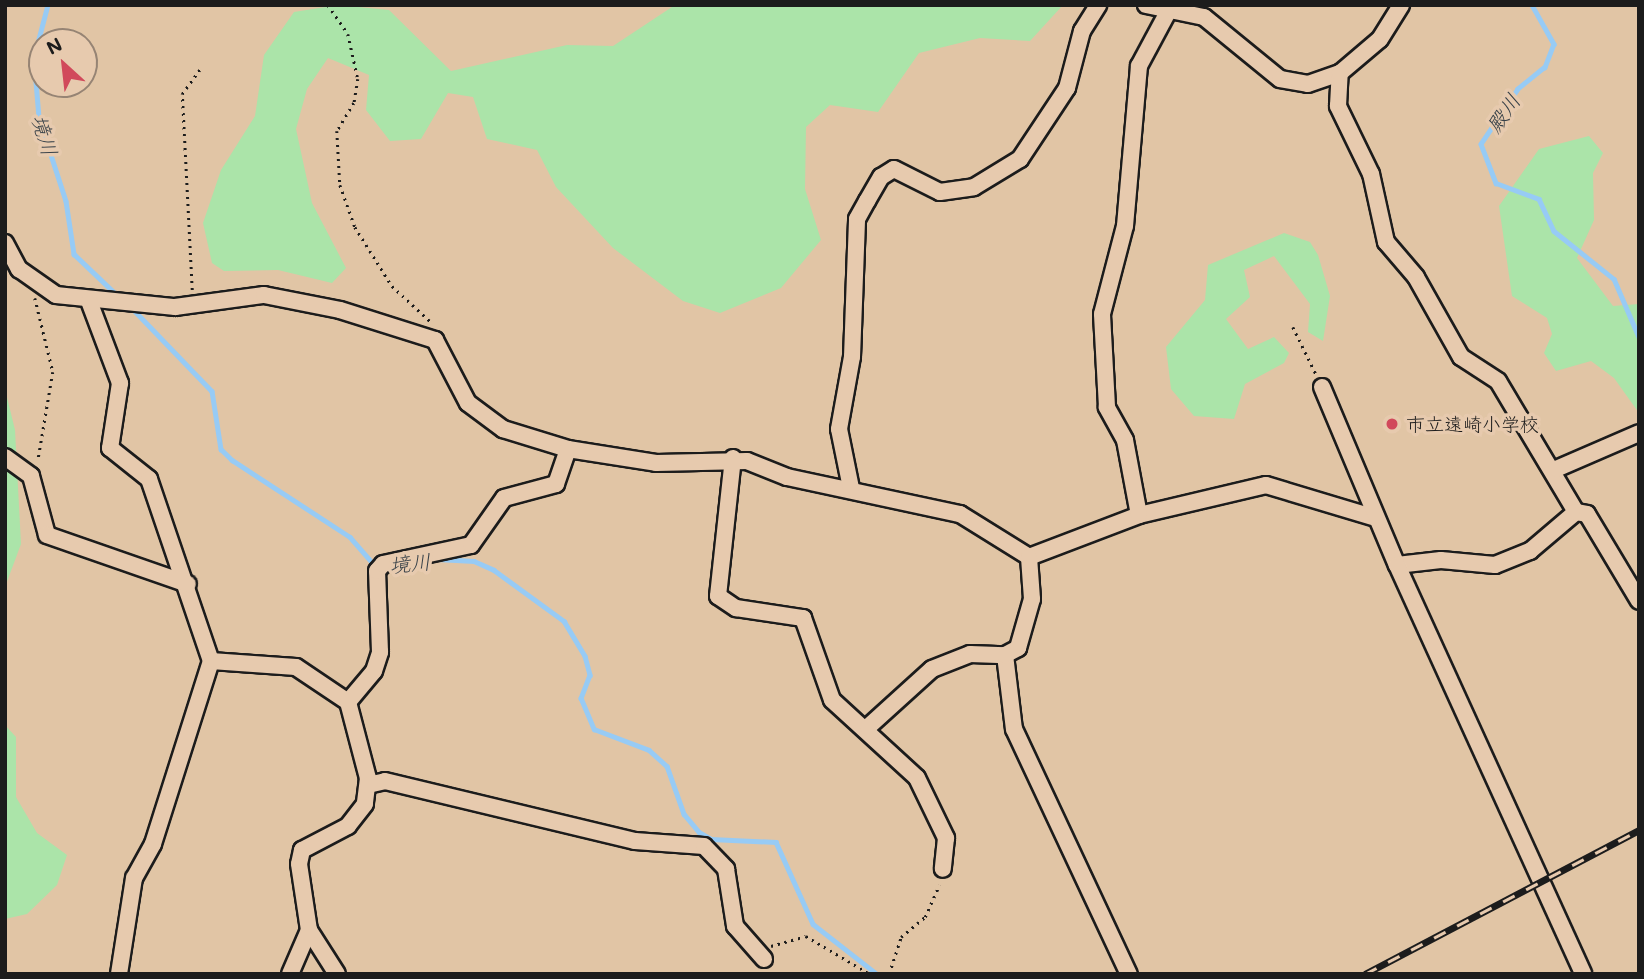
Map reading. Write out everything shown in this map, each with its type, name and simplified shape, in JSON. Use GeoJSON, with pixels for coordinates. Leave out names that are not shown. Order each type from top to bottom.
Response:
{"type":"FeatureCollection","features":[{"type":"Feature","properties":{"kind":"street"},"geometry":{"type":"LineString","coordinates":[[851,488],[839,429],[852,357],[858,219],[867,201],[881,177],[894,169],[940,192],[974,187],[1020,159],[1067,89],[1082,31],[1098,5]]}},
{"type":"Feature","properties":{"kind":"street"},"geometry":{"type":"LineString","coordinates":[[1146,5],[1204,18],[1280,79],[1308,84],[1340,73],[1380,38],[1401,5]]}},
{"type":"Feature","properties":{"kind":"street"},"geometry":{"type":"LineString","coordinates":[[1139,515],[1125,440],[1107,407],[1102,314],[1125,226],[1139,66],[1169,10]]}},
{"type":"Feature","properties":{"kind":"street"},"geometry":{"type":"LineString","coordinates":[[1340,73],[1338,106],[1371,174],[1386,242],[1416,277],[1461,357],[1498,381],[1556,469],[1576,512]]}},
{"type":"Feature","properties":{"kind":"street"},"geometry":{"type":"LineString","coordinates":[[5,243],[36,285],[89,301],[194,303],[219,296],[286,297],[435,340],[481,418],[568,450],[656,463],[733,458],[787,477],[851,488],[960,514],[1029,556]]}},
{"type":"Feature","properties":{"kind":"street"},"geometry":{"type":"LineString","coordinates":[[89,301],[120,383],[110,448],[149,479],[188,584],[211,661],[153,844],[134,878],[119,974]]}},
{"type":"Feature","properties":{"kind":"street"},"geometry":{"type":"LineString","coordinates":[[1322,387],[1376,518],[1583,974]]}},
{"type":"Feature","properties":{"kind":"street"},"geometry":{"type":"LineString","coordinates":[[1556,469],[1639,433]]}},
{"type":"Feature","properties":{"kind":"street"},"geometry":{"type":"LineString","coordinates":[[348,702],[374,671],[380,652],[377,571],[383,564],[471,545],[503,498],[555,484],[568,450]]}},
{"type":"Feature","properties":{"kind":"street"},"geometry":{"type":"LineString","coordinates":[[5,457],[31,476],[47,535],[188,584]]}},
{"type":"Feature","properties":{"kind":"street"},"geometry":{"type":"LineString","coordinates":[[733,458],[718,596],[736,608],[803,618],[832,700],[868,727],[905,762],[939,819],[946,838],[943,869]]}},
{"type":"Feature","properties":{"kind":"street"},"geometry":{"type":"LineString","coordinates":[[1029,556],[1139,515],[1266,485],[1376,518]]}},
{"type":"Feature","properties":{"kind":"street"},"geometry":{"type":"LineString","coordinates":[[1397,565],[1441,560],[1495,565],[1530,551],[1576,512]]}},
{"type":"Feature","properties":{"kind":"street"},"geometry":{"type":"LineString","coordinates":[[1576,512],[1587,514],[1639,601]]}},
{"type":"Feature","properties":{"kind":"street"},"geometry":{"type":"LineString","coordinates":[[868,727],[932,669],[970,654],[1005,655],[1024,636],[1032,599],[1029,556]]}},
{"type":"Feature","properties":{"kind":"street"},"geometry":{"type":"LineString","coordinates":[[1005,655],[1014,729],[1129,974]]}},
{"type":"Feature","properties":{"kind":"street"},"geometry":{"type":"LineString","coordinates":[[211,661],[296,667],[348,702],[368,785],[358,819],[302,850],[309,930],[337,974]]}},
{"type":"Feature","properties":{"kind":"street"},"geometry":{"type":"LineString","coordinates":[[368,785],[385,781],[635,841],[704,846],[726,869],[735,926],[762,956]]}},
{"type":"Feature","properties":{"kind":"street"},"geometry":{"type":"LineString","coordinates":[[290,974],[309,930]]}},
{"type":"Feature","properties":{"kind":"path"},"geometry":{"type":"LineString","coordinates":[[328,5],[348,34],[358,79],[354,103],[337,131],[340,185],[370,252],[401,299],[431,322],[435,340]]}},
{"type":"Feature","properties":{"kind":"path"},"geometry":{"type":"LineString","coordinates":[[194,303],[182,94],[202,66]]}},
{"type":"Feature","properties":{"kind":"path"},"geometry":{"type":"LineString","coordinates":[[36,285],[53,372],[38,466]]}},
{"type":"Feature","properties":{"kind":"path"},"geometry":{"type":"LineString","coordinates":[[1293,327],[1322,387]]}},
{"type":"Feature","properties":{"kind":"path"},"geometry":{"type":"LineString","coordinates":[[889,974],[901,937],[930,908],[943,869]]}},
{"type":"Feature","properties":{"kind":"path"},"geometry":{"type":"LineString","coordinates":[[762,956],[801,934],[870,974]]}},
{"type":"Feature","properties":{"kind":"green space"},"geometry":{"type":"Polygon","coordinates":[[[338,5],[389,10],[451,71],[567,45],[613,46],[675,5],[1063,5],[1030,41],[980,38],[919,53],[878,112],[830,105],[806,127],[805,189],[821,240],[781,288],[720,313],[683,301],[613,248],[556,187],[537,150],[487,139],[473,97],[448,93],[421,139],[390,141],[366,110],[369,75],[328,58],[307,89],[296,129],[312,203],[346,268],[332,283],[278,270],[224,271],[212,263],[203,223],[221,170],[255,116],[264,55],[294,12],[338,5]]]}},
{"type":"Feature","properties":{"kind":"green space"},"geometry":{"type":"Polygon","coordinates":[[[1589,136],[1603,153],[1593,173],[1594,220],[1577,258],[1613,306],[1639,304],[1639,413],[1614,378],[1591,361],[1556,371],[1544,353],[1552,334],[1547,318],[1512,296],[1499,206],[1539,149],[1589,136]]]}},
{"type":"Feature","properties":{"kind":"green space"},"geometry":{"type":"Polygon","coordinates":[[[1284,233],[1310,242],[1318,255],[1330,296],[1323,341],[1308,332],[1310,304],[1274,256],[1244,270],[1250,297],[1226,319],[1248,349],[1274,337],[1289,353],[1284,363],[1245,384],[1234,419],[1194,416],[1171,389],[1166,347],[1205,300],[1208,265],[1284,233]]]}},
{"type":"Feature","properties":{"kind":"green space"},"geometry":{"type":"Polygon","coordinates":[[[5,389],[15,430],[21,544],[5,587],[5,389]]]}},
{"type":"Feature","properties":{"kind":"green space"},"geometry":{"type":"Polygon","coordinates":[[[5,725],[16,737],[16,797],[37,833],[67,855],[57,885],[27,914],[5,919],[5,725]]]}},
{"type":"Feature","properties":{"kind":"waterway","name":"境川"},"geometry":{"type":"LineString","coordinates":[[48,5],[34,58],[39,118],[66,201],[74,254],[118,296]]}},
{"type":"Feature","properties":{"kind":"waterway","name":"殿川"},"geometry":{"type":"LineString","coordinates":[[1532,5],[1554,44],[1545,67],[1518,89],[1481,144],[1496,183],[1539,199],[1554,231],[1614,279],[1639,337]]}},
{"type":"Feature","properties":{"kind":"waterway","name":"境川"},"geometry":{"type":"LineString","coordinates":[[132,308],[212,391],[221,449],[232,460],[350,537],[376,567]]}},
{"type":"Feature","properties":{"kind":"waterway","name":"境川"},"geometry":{"type":"LineString","coordinates":[[437,559],[474,561],[494,570],[564,621],[585,656],[590,675],[581,698],[594,729],[649,750],[667,766],[684,814],[699,832],[711,839],[776,842],[813,924],[877,974]]}},
{"type":"Feature","properties":{"kind":"railway"},"geometry":{"type":"LineString","coordinates":[[1365,974],[1639,830]]}},
{"type":"Feature","properties":{"kind":"place","name":"市立遠崎小学校"},"geometry":{"type":"Point","coordinates":[1392,424]}}]}
